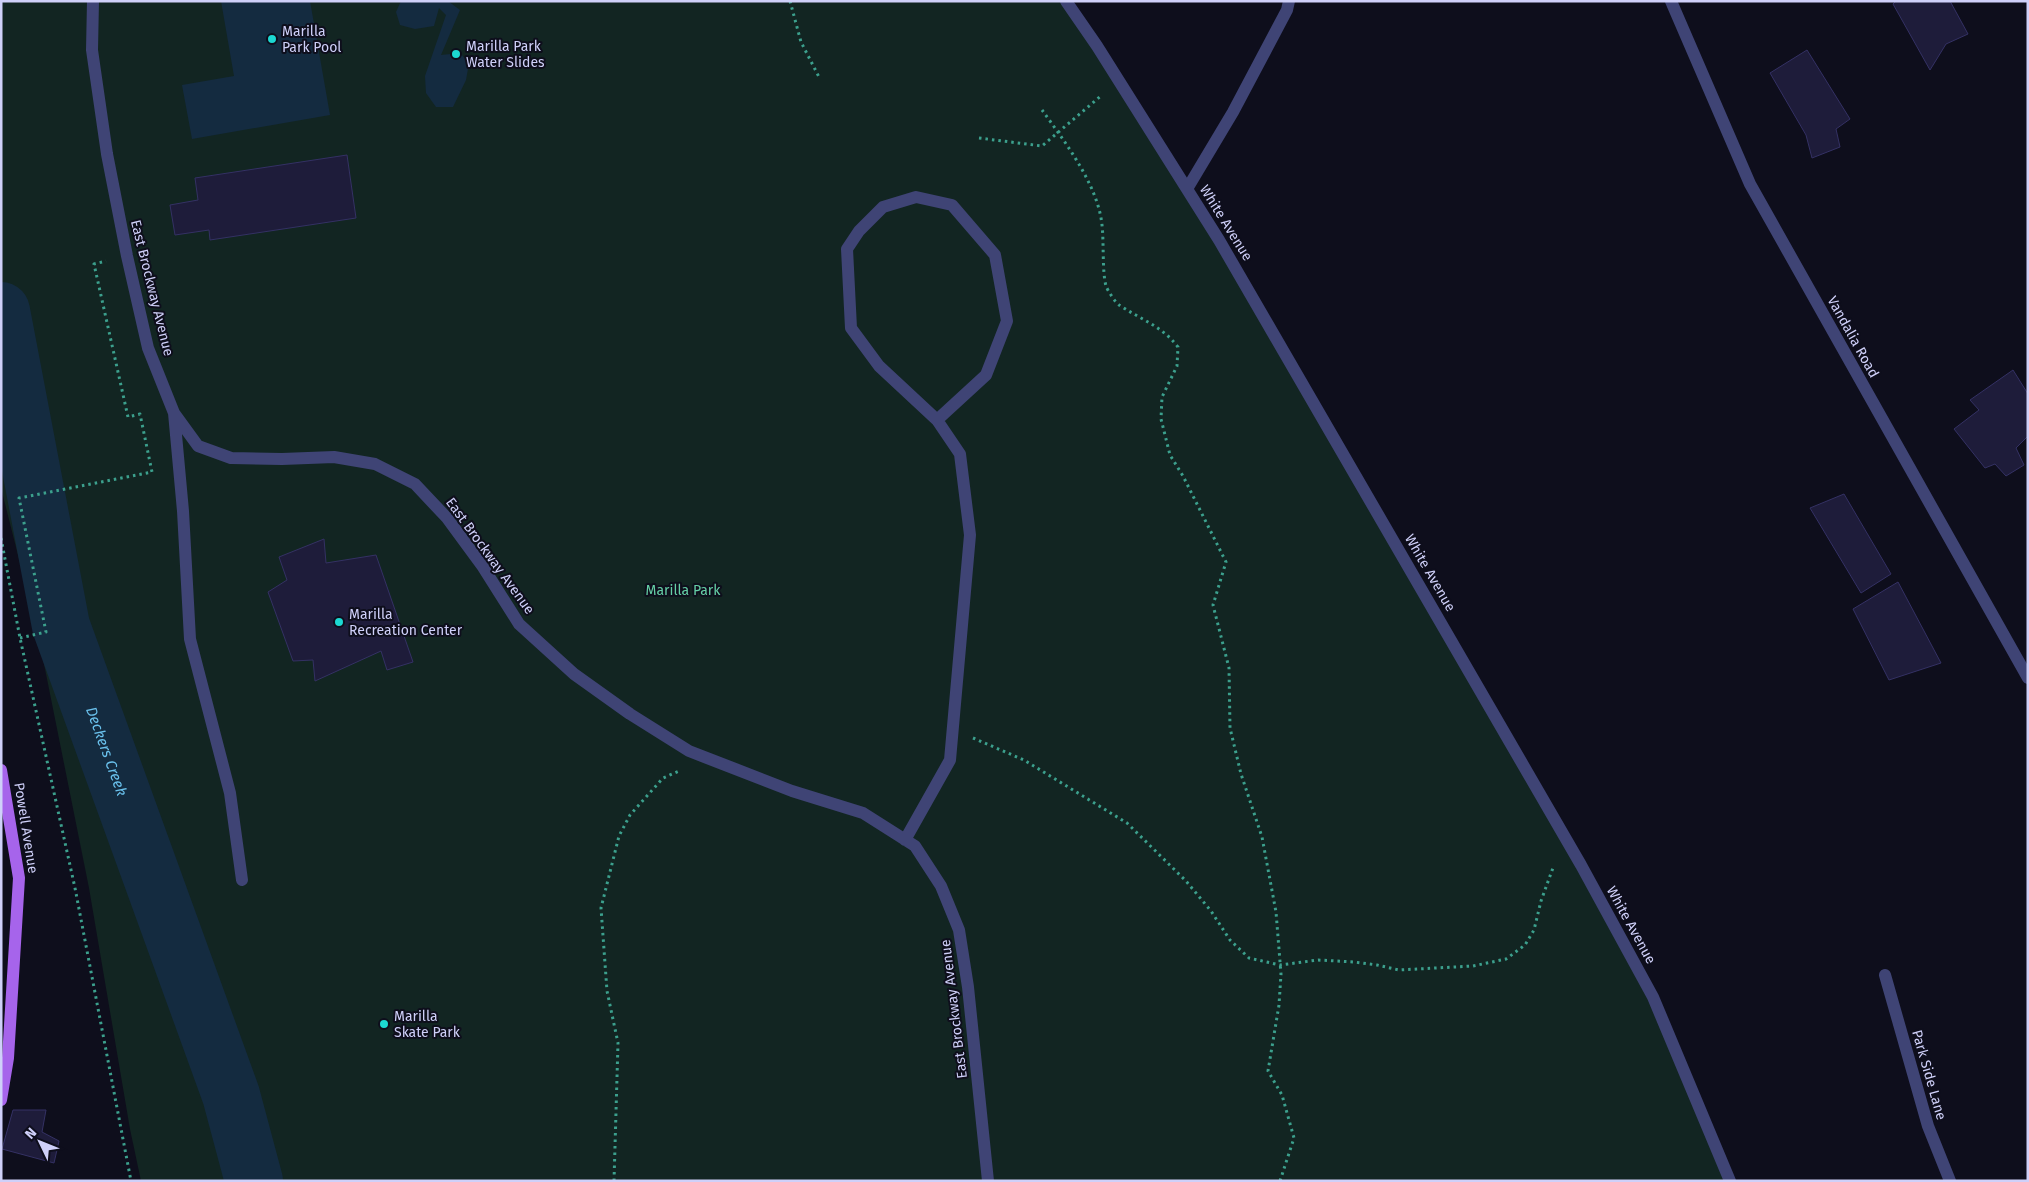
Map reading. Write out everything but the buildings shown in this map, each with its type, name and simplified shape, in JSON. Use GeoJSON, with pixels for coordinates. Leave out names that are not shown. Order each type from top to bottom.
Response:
{"type":"FeatureCollection","features":[{"type":"Feature","properties":{"kind":"main road","name":"Powell Avenue"},"geometry":{"type":"LineString","coordinates":[[1,770],[19,878],[8,1058],[1,1100]]}},
{"type":"Feature","properties":{"kind":"street","name":"East Brockway Avenue"},"geometry":{"type":"LineString","coordinates":[[93,1],[92,50],[107,154],[127,256],[148,348],[174,412],[198,446],[231,458],[282,460],[334,457],[375,464],[415,484],[447,518],[483,567],[519,624],[574,674],[622,708],[689,751],[792,791],[863,813],[915,846],[941,886],[959,930],[968,987],[988,1181]]}},
{"type":"Feature","properties":{"kind":"street","name":"White Avenue"},"geometry":{"type":"LineString","coordinates":[[1066,1],[1097,46],[1220,240],[1559,827],[1653,996],[1730,1181]]}},
{"type":"Feature","properties":{"kind":"street"},"geometry":{"type":"LineString","coordinates":[[1188,189],[1233,112],[1288,10],[1289,1]]}},
{"type":"Feature","properties":{"kind":"street","name":"Vandalia Road"},"geometry":{"type":"LineString","coordinates":[[1671,1],[1750,184],[2028,678]]}},
{"type":"Feature","properties":{"kind":"street"},"geometry":{"type":"LineString","coordinates":[[905,840],[950,760],[970,534],[960,454],[937,420],[879,366],[851,328],[847,249],[859,231],[883,207],[916,197],[952,205],[995,255],[1007,321],[986,375],[937,420]]}},
{"type":"Feature","properties":{"kind":"street"},"geometry":{"type":"LineString","coordinates":[[174,412],[183,511],[190,639],[230,793],[242,880]]}},
{"type":"Feature","properties":{"kind":"street","name":"Park Side Lane"},"geometry":{"type":"LineString","coordinates":[[1885,975],[1928,1126],[1950,1181]]}},
{"type":"Feature","properties":{"kind":"path"},"geometry":{"type":"LineString","coordinates":[[790,1],[801,42],[818,77]]}},
{"type":"Feature","properties":{"kind":"path"},"geometry":{"type":"LineString","coordinates":[[979,138],[1042,146],[1099,98]]}},
{"type":"Feature","properties":{"kind":"path"},"geometry":{"type":"LineString","coordinates":[[1042,110],[1094,194],[1102,224],[1106,286],[1117,304],[1154,324],[1169,336],[1178,347],[1177,366],[1162,397],[1161,419],[1170,455],[1183,476],[1226,562],[1213,605],[1229,668],[1230,728],[1243,781],[1262,837],[1276,912],[1280,965],[1279,1005],[1268,1071],[1282,1095],[1294,1138],[1280,1181]]}},
{"type":"Feature","properties":{"kind":"path"},"geometry":{"type":"LineString","coordinates":[[20,638],[46,632],[19,498],[152,472],[140,414],[128,417],[94,264],[127,256]]}},
{"type":"Feature","properties":{"kind":"path"},"geometry":{"type":"LineString","coordinates":[[1,538],[20,638],[74,888],[131,1181]]}},
{"type":"Feature","properties":{"kind":"path"},"geometry":{"type":"LineString","coordinates":[[952,732],[982,740],[1024,760],[1127,823],[1186,881],[1211,911],[1230,940],[1249,958],[1280,965],[1318,960],[1369,964],[1399,970],[1473,966],[1506,959],[1525,945],[1534,930],[1541,900],[1551,874],[1559,827]]}},
{"type":"Feature","properties":{"kind":"path"},"geometry":{"type":"LineString","coordinates":[[614,1181],[618,1043],[607,991],[601,908],[619,836],[630,815],[663,778],[709,759]]}},
{"type":"Feature","properties":{"kind":"green space","name":"Marilla Park"},"geometry":{"type":"Polygon","coordinates":[[[1,1],[1066,1],[1219,240],[1653,997],[1730,1181],[141,1181],[130,1129],[89,888],[38,634],[1,488],[1,1]]]}},
{"type":"Feature","properties":{"kind":"water","name":"Marilla Park Pool"},"geometry":{"type":"Polygon","coordinates":[[[221,1],[310,1],[330,115],[192,139],[182,85],[234,76],[221,1]]]}},
{"type":"Feature","properties":{"kind":"water","name":"Marilla Park Water Slides"},"geometry":{"type":"Polygon","coordinates":[[[401,1],[448,1],[460,10],[441,55],[460,53],[469,63],[466,80],[453,107],[436,107],[426,93],[425,76],[446,15],[439,8],[434,26],[415,29],[400,25],[396,12],[401,1]]]}},
{"type":"Feature","properties":{"kind":"waterway","name":"Deckers Creek"},"geometry":{"type":"LineString","coordinates":[[1,311],[61,626],[231,1095],[254,1181]]}},
{"type":"Feature","properties":{"kind":"place","name":"Marilla Park Pool"},"geometry":{"type":"Point","coordinates":[272,39]}},
{"type":"Feature","properties":{"kind":"place","name":"Marilla Park Water Slides"},"geometry":{"type":"Point","coordinates":[456,54]}},
{"type":"Feature","properties":{"kind":"place","name":"Marilla Recreation Center"},"geometry":{"type":"Point","coordinates":[339,622]}},
{"type":"Feature","properties":{"kind":"place","name":"Marilla Skate Park"},"geometry":{"type":"Point","coordinates":[384,1024]}}]}
